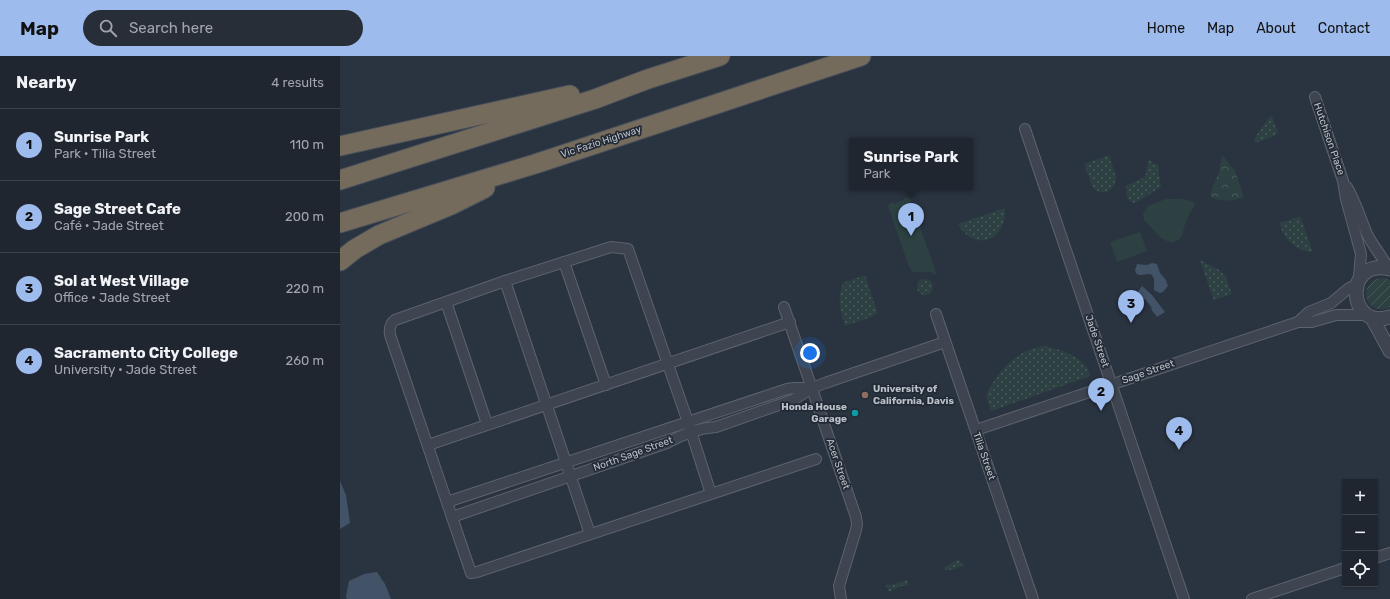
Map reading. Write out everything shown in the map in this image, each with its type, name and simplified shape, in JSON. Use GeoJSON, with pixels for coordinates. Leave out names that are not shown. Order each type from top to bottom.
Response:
{"type":"FeatureCollection","features":[{"type":"Feature","properties":{"kind":"highway"},"geometry":{"type":"LineString","coordinates":[[340,180],[595,99],[648,79],[720,56]]}},
{"type":"Feature","properties":{"kind":"highway","name":"Vic Fazio Highway"},"geometry":{"type":"LineString","coordinates":[[340,223],[535,164],[861,56]]}},
{"type":"Feature","properties":{"kind":"highway"},"geometry":{"type":"LineString","coordinates":[[340,146],[648,79]]}},
{"type":"Feature","properties":{"kind":"highway"},"geometry":{"type":"LineString","coordinates":[[340,261],[355,249],[379,235],[451,205],[535,164]]}},
{"type":"Feature","properties":{"kind":"street","name":"Hutchison Place"},"geometry":{"type":"LineString","coordinates":[[1315,97],[1344,181],[1372,243],[1382,256],[1389,269]]}},
{"type":"Feature","properties":{"kind":"street","name":"Jade Street"},"geometry":{"type":"LineString","coordinates":[[1026,129],[1184,599]]}},
{"type":"Feature","properties":{"kind":"street","name":"Hutchison Place"},"geometry":{"type":"LineString","coordinates":[[1344,181],[1346,199],[1361,254],[1358,281]]}},
{"type":"Feature","properties":{"kind":"street"},"geometry":{"type":"LineString","coordinates":[[711,494],[692,433],[628,249],[611,247],[506,281],[395,320],[391,323],[389,329],[471,573],[590,534],[711,494],[816,459]]}},
{"type":"Feature","properties":{"kind":"street"},"geometry":{"type":"LineString","coordinates":[[564,262],[606,385]]}},
{"type":"Feature","properties":{"kind":"street"},"geometry":{"type":"LineString","coordinates":[[1389,269],[1372,269],[1358,281],[1355,294],[1360,308],[1369,316],[1390,351]]}},
{"type":"Feature","properties":{"kind":"street"},"geometry":{"type":"LineString","coordinates":[[506,281],[590,534]]}},
{"type":"Feature","properties":{"kind":"street","name":"Sage Street"},"geometry":{"type":"LineString","coordinates":[[1298,322],[1309,312],[1331,303],[1358,281]]}},
{"type":"Feature","properties":{"kind":"street"},"geometry":{"type":"LineString","coordinates":[[446,302],[487,424]]}},
{"type":"Feature","properties":{"kind":"street","name":"Acer Street"},"geometry":{"type":"LineString","coordinates":[[784,307],[856,517],[856,530],[839,586],[841,599]]}},
{"type":"Feature","properties":{"kind":"street","name":"Tilia Street"},"geometry":{"type":"LineString","coordinates":[[936,314],[1033,599]]}},
{"type":"Feature","properties":{"kind":"street","name":"Sage Street"},"geometry":{"type":"LineString","coordinates":[[976,430],[1298,322],[1312,322],[1336,315],[1369,316]]}},
{"type":"Feature","properties":{"kind":"street"},"geometry":{"type":"LineString","coordinates":[[1369,316],[1379,319],[1390,317]]}},
{"type":"Feature","properties":{"kind":"street"},"geometry":{"type":"LineString","coordinates":[[428,445],[790,322]]}},
{"type":"Feature","properties":{"kind":"street","name":"North Sage Street"},"geometry":{"type":"LineString","coordinates":[[452,517],[692,433],[707,428],[716,427],[793,400],[812,388],[945,342]]}},
{"type":"Feature","properties":{"kind":"street","name":"North Sage Street"},"geometry":{"type":"LineString","coordinates":[[447,502],[786,390],[794,388],[812,388]]}},
{"type":"Feature","properties":{"kind":"street"},"geometry":{"type":"LineString","coordinates":[[1378,557],[1390,552]]}},
{"type":"Feature","properties":{"kind":"street"},"geometry":{"type":"LineString","coordinates":[[1252,599],[1342,569]]}},
{"type":"Feature","properties":{"kind":"green space"},"geometry":{"type":"Polygon","coordinates":[[[1270,116],[1272,116],[1278,133],[1255,143],[1254,140],[1270,116]]]}},
{"type":"Feature","properties":{"kind":"green space"},"geometry":{"type":"Polygon","coordinates":[[[1109,155],[1116,177],[1114,186],[1105,192],[1097,191],[1093,188],[1084,164],[1109,155]]]}},
{"type":"Feature","properties":{"kind":"green space"},"geometry":{"type":"Polygon","coordinates":[[[1222,155],[1235,171],[1244,197],[1227,201],[1218,200],[1211,196],[1210,194],[1219,172],[1222,155]]]}},
{"type":"Feature","properties":{"kind":"green space"},"geometry":{"type":"Polygon","coordinates":[[[1149,159],[1153,163],[1159,165],[1158,170],[1161,186],[1152,193],[1133,203],[1127,197],[1126,186],[1145,177],[1149,159]]]}},
{"type":"Feature","properties":{"kind":"green space"},"geometry":{"type":"Polygon","coordinates":[[[907,197],[911,200],[937,276],[930,272],[912,272],[908,264],[888,206],[893,202],[894,204],[904,200],[904,198],[907,197]]]}},
{"type":"Feature","properties":{"kind":"green space"},"geometry":{"type":"Polygon","coordinates":[[[1166,199],[1186,199],[1195,204],[1187,219],[1181,237],[1171,243],[1161,238],[1144,220],[1143,214],[1148,206],[1166,199]]]}},
{"type":"Feature","properties":{"kind":"green space"},"geometry":{"type":"Polygon","coordinates":[[[1005,208],[1001,228],[995,235],[988,239],[980,240],[972,238],[965,233],[958,224],[1005,208]]]}},
{"type":"Feature","properties":{"kind":"green space"},"geometry":{"type":"Polygon","coordinates":[[[1299,217],[1301,218],[1312,250],[1311,252],[1300,249],[1291,243],[1281,229],[1280,223],[1299,217]]]}},
{"type":"Feature","properties":{"kind":"green space"},"geometry":{"type":"Polygon","coordinates":[[[1140,232],[1147,251],[1117,262],[1110,242],[1140,232]]]}},
{"type":"Feature","properties":{"kind":"green space"},"geometry":{"type":"Polygon","coordinates":[[[1200,261],[1215,267],[1225,276],[1232,294],[1214,300],[1200,261]]]}},
{"type":"Feature","properties":{"kind":"green space"},"geometry":{"type":"Polygon","coordinates":[[[865,275],[877,311],[876,314],[845,326],[840,304],[840,294],[843,283],[865,275]]]}},
{"type":"Feature","properties":{"kind":"green space"},"geometry":{"type":"Polygon","coordinates":[[[1379,278],[1390,280],[1390,307],[1382,309],[1371,305],[1367,300],[1366,294],[1368,287],[1372,282],[1379,278]]]}},
{"type":"Feature","properties":{"kind":"green space"},"geometry":{"type":"Polygon","coordinates":[[[925,279],[932,284],[933,287],[928,294],[925,295],[918,290],[917,287],[922,280],[925,279]]]}},
{"type":"Feature","properties":{"kind":"green space"},"geometry":{"type":"Polygon","coordinates":[[[1045,346],[1066,352],[1078,359],[1088,369],[1090,376],[991,411],[986,395],[1002,370],[1017,356],[1035,348],[1045,346]]]}},
{"type":"Feature","properties":{"kind":"green space"},"geometry":{"type":"Polygon","coordinates":[[[959,560],[964,565],[951,570],[945,570],[944,568],[959,560]]]}},
{"type":"Feature","properties":{"kind":"green space"},"geometry":{"type":"Polygon","coordinates":[[[907,580],[909,585],[902,586],[889,592],[886,585],[907,580]]]}},
{"type":"Feature","properties":{"kind":"water"},"geometry":{"type":"Polygon","coordinates":[[[1152,263],[1157,264],[1160,273],[1166,280],[1168,286],[1163,292],[1160,293],[1154,290],[1154,279],[1152,275],[1140,275],[1136,273],[1135,270],[1137,264],[1147,265],[1152,263]]]}},
{"type":"Feature","properties":{"kind":"water"},"geometry":{"type":"Polygon","coordinates":[[[1142,286],[1152,295],[1165,312],[1157,317],[1145,299],[1137,293],[1142,286]]]}},
{"type":"Feature","properties":{"kind":"water"},"geometry":{"type":"Polygon","coordinates":[[[340,481],[346,495],[350,523],[340,529],[340,481]]]}},
{"type":"Feature","properties":{"kind":"water"},"geometry":{"type":"Polygon","coordinates":[[[377,572],[385,584],[391,599],[347,599],[346,596],[349,581],[364,574],[377,572]]]}},
{"type":"Feature","properties":{"kind":"place","name":"Sunrise Park"},"geometry":{"type":"Point","coordinates":[911,236]}},
{"type":"Feature","properties":{"kind":"place","name":"Sol at West Village"},"geometry":{"type":"Point","coordinates":[1131,323]}},
{"type":"Feature","properties":{"kind":"place","name":"University of California, Davis"},"geometry":{"type":"Point","coordinates":[865,395]}},
{"type":"Feature","properties":{"kind":"place","name":"Sage Street Cafe"},"geometry":{"type":"Point","coordinates":[1101,411]}},
{"type":"Feature","properties":{"kind":"place","name":"Honda House Garage"},"geometry":{"type":"Point","coordinates":[855,413]}},
{"type":"Feature","properties":{"kind":"place","name":"Sacramento City College"},"geometry":{"type":"Point","coordinates":[1179,450]}}]}
